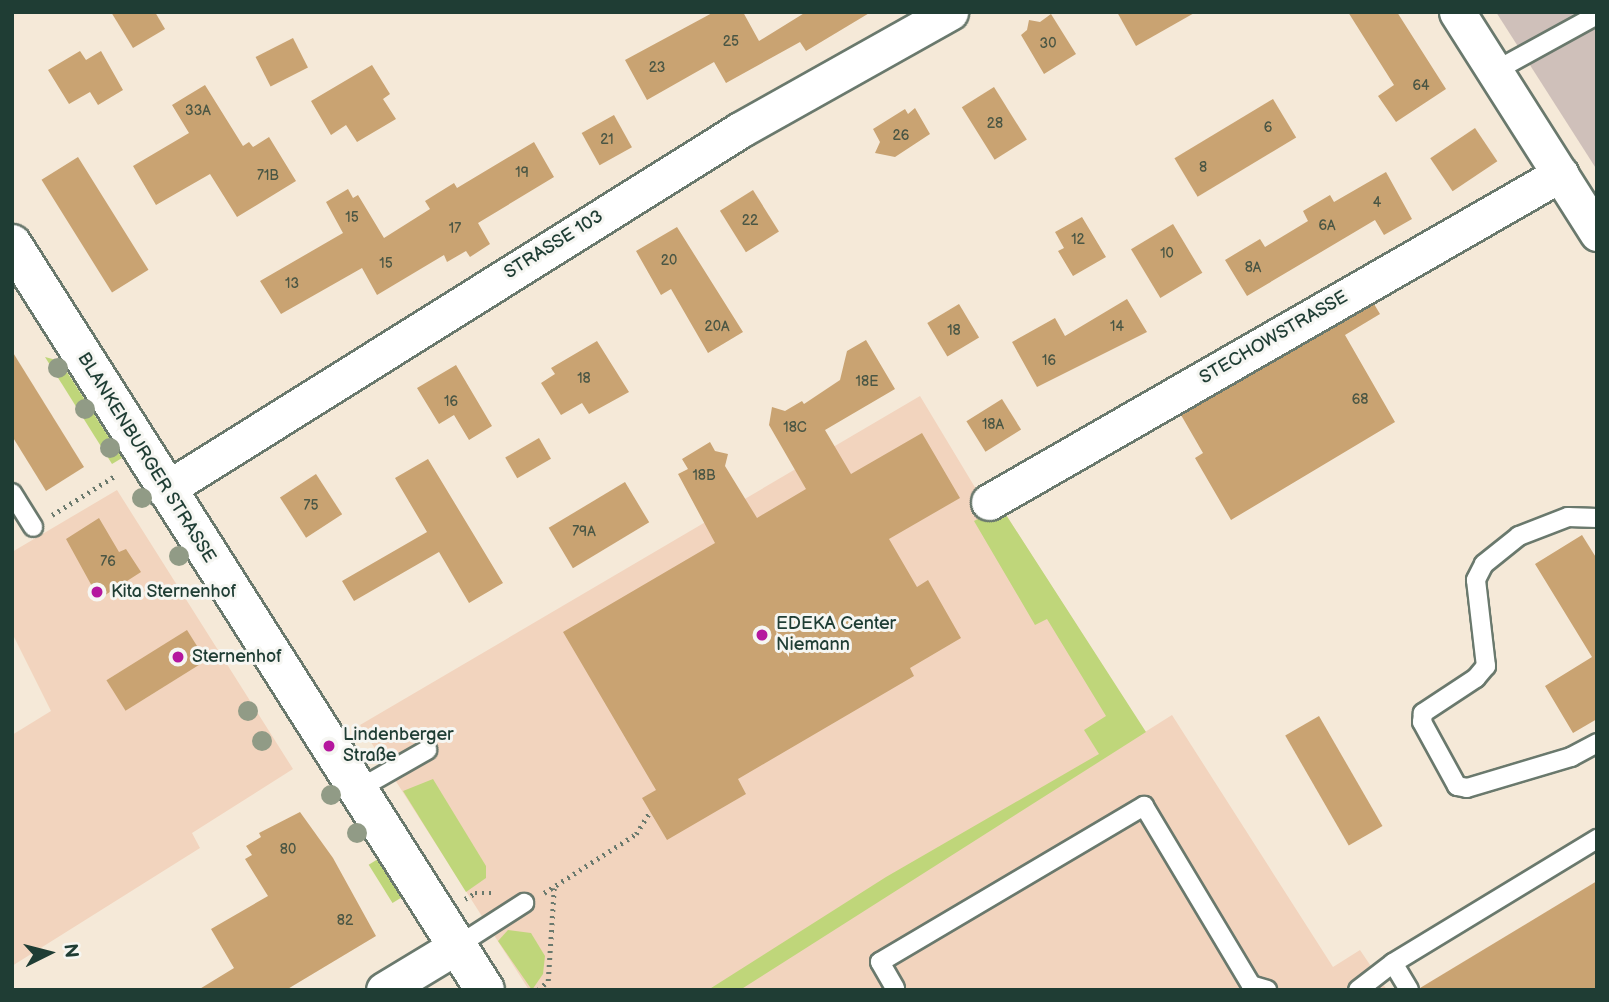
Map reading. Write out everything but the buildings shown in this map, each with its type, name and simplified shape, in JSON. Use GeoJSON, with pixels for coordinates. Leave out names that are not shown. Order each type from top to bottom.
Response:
{"type":"FeatureCollection","features":[{"type":"Feature","properties":{"kind":"main road","name":"BLANKENBURGER STRASSE"},"geometry":{"type":"LineString","coordinates":[[12,244],[165,490],[485,990]]}},
{"type":"Feature","properties":{"kind":"street","name":"STRASSE 103"},"geometry":{"type":"LineString","coordinates":[[165,490],[740,130],[950,12]]}},
{"type":"Feature","properties":{"kind":"street"},"geometry":{"type":"LineString","coordinates":[[1457,12],[1597,233]]}},
{"type":"Feature","properties":{"kind":"street","name":"STECHOWSTRASSE"},"geometry":{"type":"LineString","coordinates":[[989,502],[1560,174]]}},
{"type":"Feature","properties":{"kind":"street"},"geometry":{"type":"LineString","coordinates":[[384,990],[457,946]]}},
{"type":"Feature","properties":{"kind":"lane"},"geometry":{"type":"LineString","coordinates":[[1494,71],[1597,15]]}},
{"type":"Feature","properties":{"kind":"lane"},"geometry":{"type":"LineString","coordinates":[[12,493],[33,527]]}},
{"type":"Feature","properties":{"kind":"lane"},"geometry":{"type":"LineString","coordinates":[[1597,517],[1567,517],[1519,536],[1484,564],[1476,580],[1486,666],[1476,678],[1423,713],[1422,722],[1457,786],[1467,788],[1571,757],[1597,743]]}},
{"type":"Feature","properties":{"kind":"lane"},"geometry":{"type":"LineString","coordinates":[[357,790],[427,750]]}},
{"type":"Feature","properties":{"kind":"lane"},"geometry":{"type":"LineString","coordinates":[[894,989],[880,962],[1144,806],[1251,985],[1267,990]]}},
{"type":"Feature","properties":{"kind":"lane"},"geometry":{"type":"LineString","coordinates":[[1358,990],[1393,963],[1597,839]]}},
{"type":"Feature","properties":{"kind":"lane"},"geometry":{"type":"LineString","coordinates":[[457,946],[524,903]]}},
{"type":"Feature","properties":{"kind":"lane"},"geometry":{"type":"LineString","coordinates":[[1393,963],[1409,990]]}},
{"type":"Feature","properties":{"kind":"path"},"geometry":{"type":"LineString","coordinates":[[33,527],[115,476]]}},
{"type":"Feature","properties":{"kind":"path"},"geometry":{"type":"LineString","coordinates":[[578,871],[636,834],[650,812]]}},
{"type":"Feature","properties":{"kind":"path"},"geometry":{"type":"LineString","coordinates":[[538,990],[548,981],[554,887]]}},
{"type":"Feature","properties":{"kind":"path"},"geometry":{"type":"LineString","coordinates":[[465,899],[475,893]]}},
{"type":"Feature","properties":{"kind":"shaded area"},"geometry":{"type":"Polygon","coordinates":[[[1496,12],[1597,12],[1597,170],[1496,12]]]}},
{"type":"Feature","properties":{"kind":"shaded area"},"geometry":{"type":"Polygon","coordinates":[[[920,396],[982,499],[1001,507],[1145,732],[1172,715],[1333,967],[1360,950],[1387,990],[529,990],[360,725],[920,396]]]}},
{"type":"Feature","properties":{"kind":"shaded area"},"geometry":{"type":"Polygon","coordinates":[[[117,490],[293,769],[192,833],[200,848],[12,966],[12,735],[51,711],[12,633],[12,552],[117,490]]]}},
{"type":"Feature","properties":{"kind":"green space"},"geometry":{"type":"Polygon","coordinates":[[[45,357],[60,361],[122,458],[112,464],[45,357]]]}},
{"type":"Feature","properties":{"kind":"green space"},"geometry":{"type":"Polygon","coordinates":[[[1001,507],[1146,732],[740,990],[708,990],[886,877],[1099,754],[1084,730],[1106,716],[1047,619],[1035,625],[974,521],[1001,507]]]}},
{"type":"Feature","properties":{"kind":"green space"},"geometry":{"type":"Polygon","coordinates":[[[433,779],[486,866],[486,878],[466,892],[403,791],[433,779]]]}},
{"type":"Feature","properties":{"kind":"green space"},"geometry":{"type":"Polygon","coordinates":[[[378,859],[402,897],[393,903],[369,865],[378,859]]]}},
{"type":"Feature","properties":{"kind":"green space"},"geometry":{"type":"Polygon","coordinates":[[[508,930],[531,933],[545,956],[543,974],[532,990],[498,941],[508,930]]]}},
{"type":"Feature","properties":{"kind":"place","name":"Kita Sternenhof"},"geometry":{"type":"Point","coordinates":[97,592]}},
{"type":"Feature","properties":{"kind":"place","name":"EDEKA Center Niemann"},"geometry":{"type":"Point","coordinates":[762,635]}},
{"type":"Feature","properties":{"kind":"place","name":"Sternenhof"},"geometry":{"type":"Point","coordinates":[178,657]}},
{"type":"Feature","properties":{"kind":"place","name":"Lindenberger Straße"},"geometry":{"type":"Point","coordinates":[329,746]}}]}
